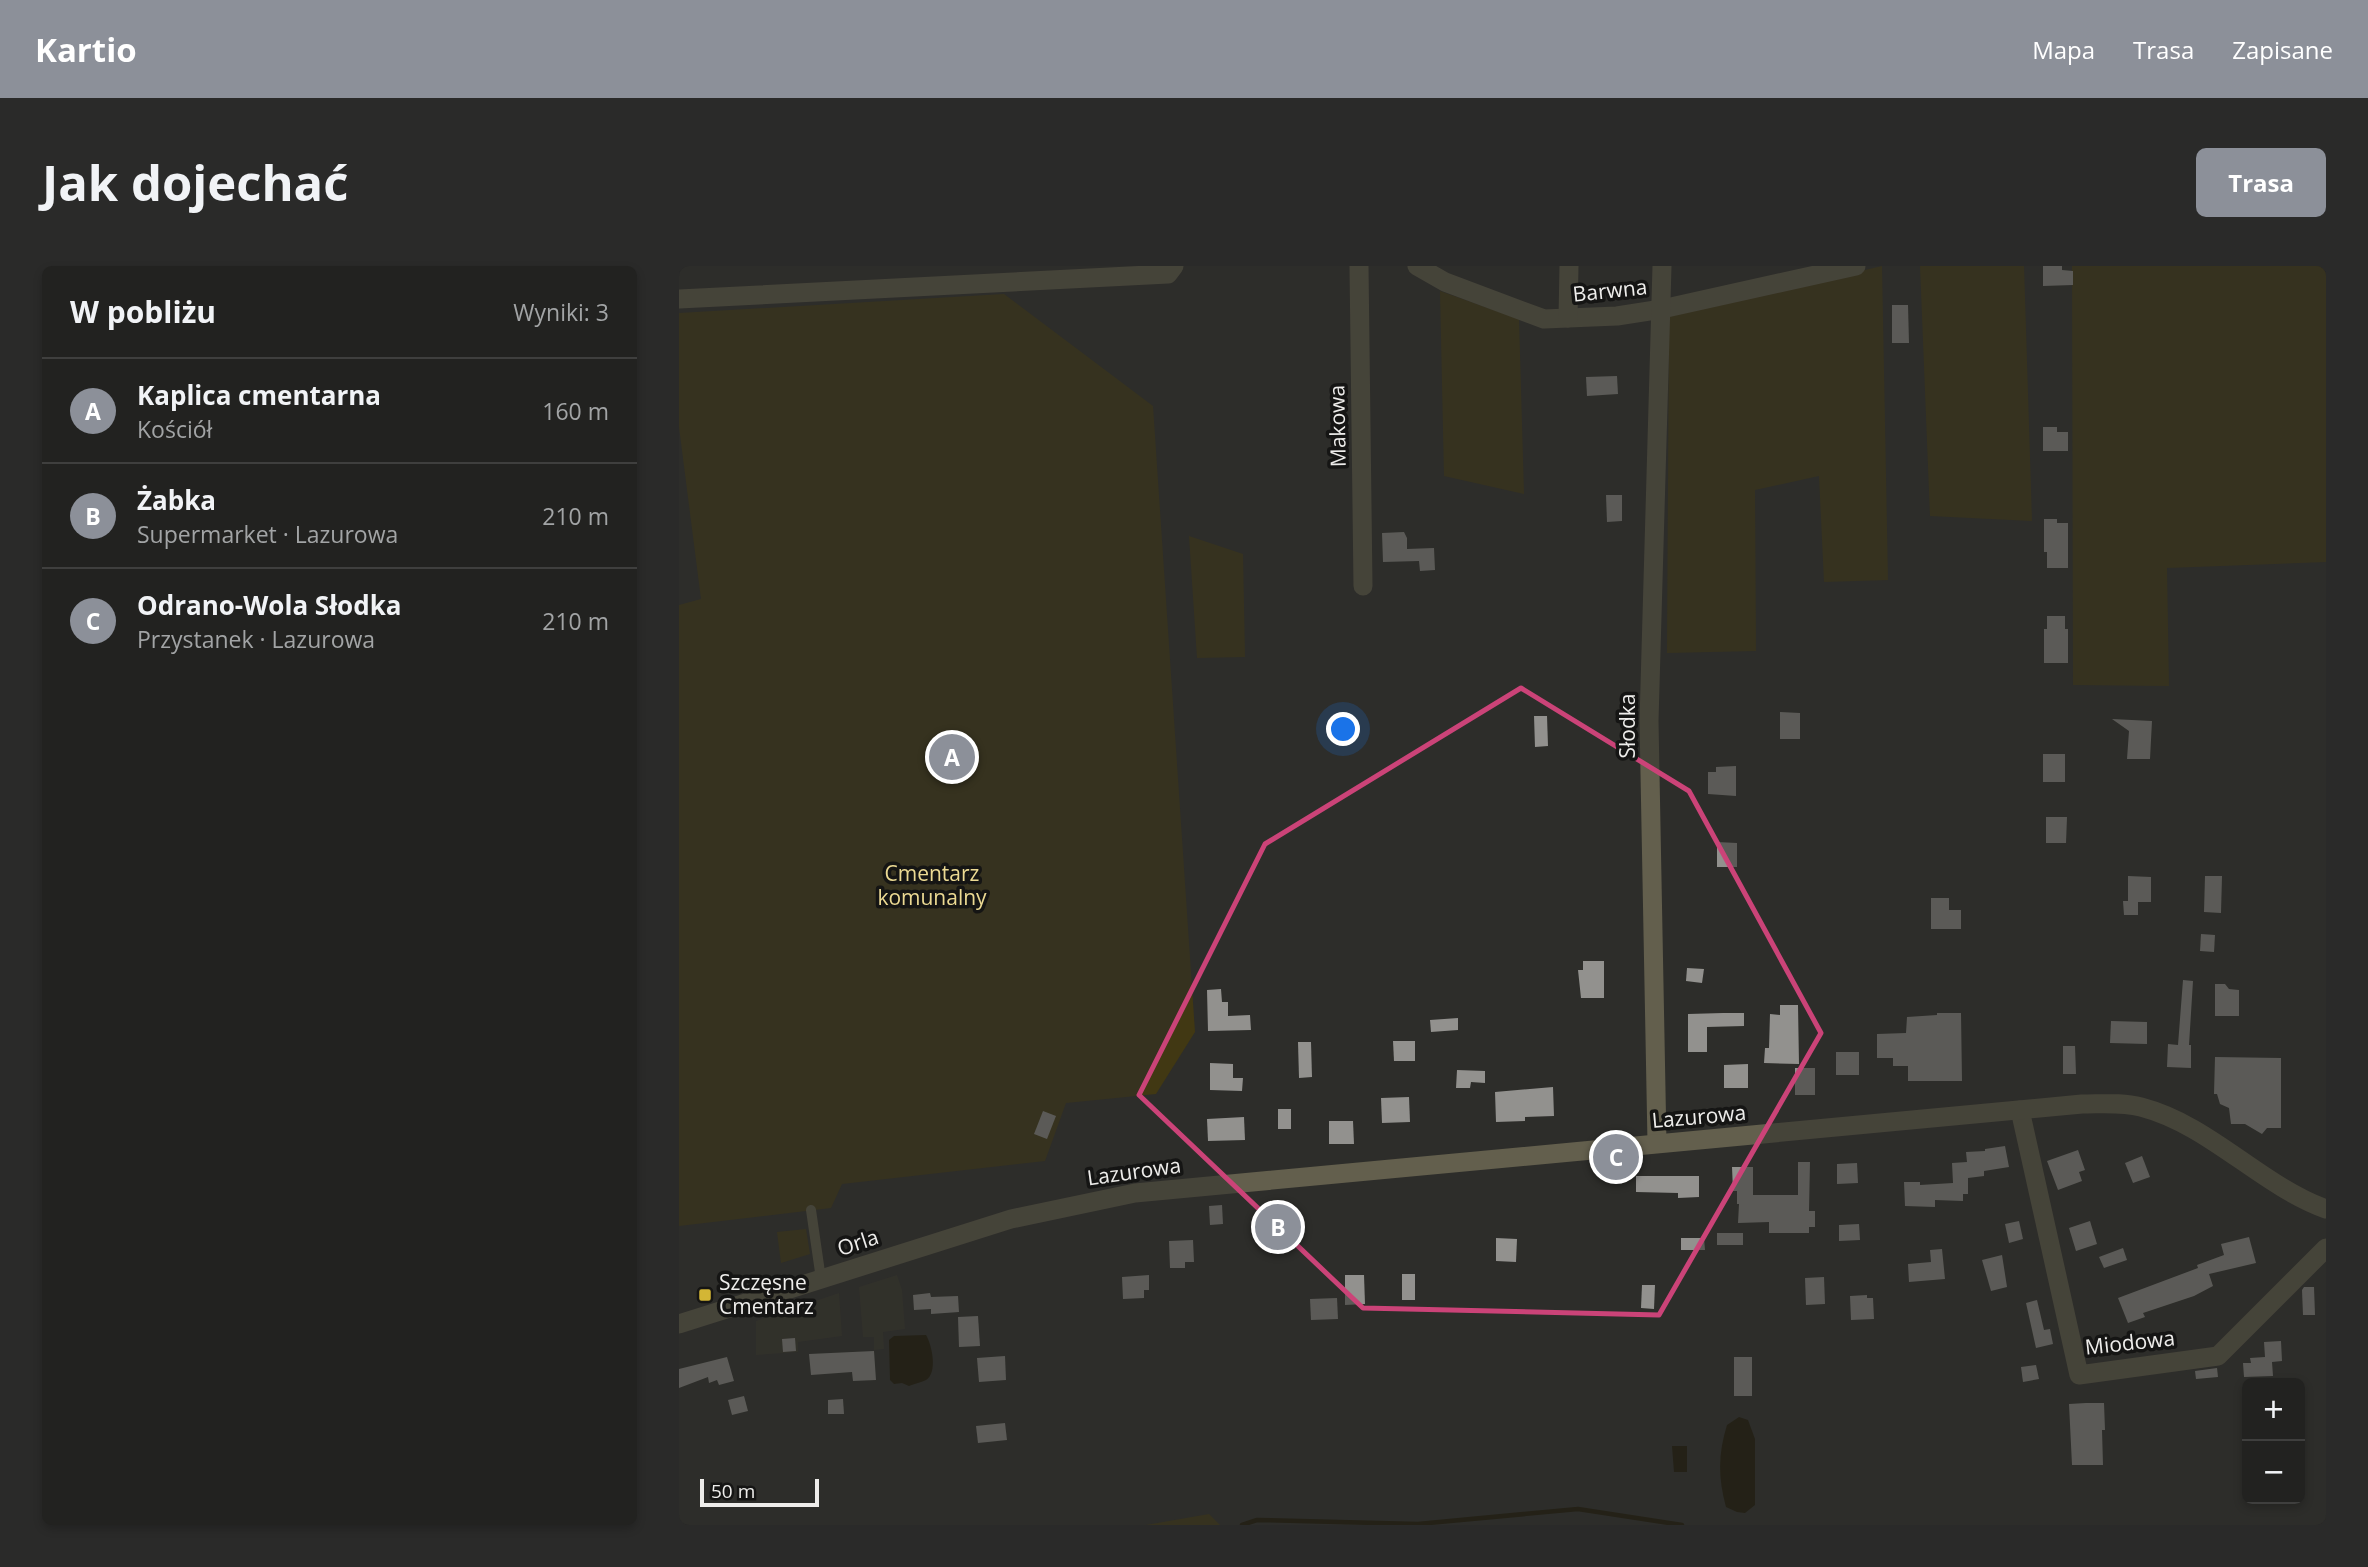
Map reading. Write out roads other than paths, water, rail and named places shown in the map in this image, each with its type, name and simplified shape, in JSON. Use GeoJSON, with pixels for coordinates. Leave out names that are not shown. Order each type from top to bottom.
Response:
{"type":"FeatureCollection","features":[{"type":"Feature","properties":{"kind":"street"},"geometry":{"type":"LineString","coordinates":[[679,299],[1168,274],[1174,266]]}},
{"type":"Feature","properties":{"kind":"street","name":"Makowa"},"geometry":{"type":"LineString","coordinates":[[1359,266],[1363,586]]}},
{"type":"Feature","properties":{"kind":"street","name":"Barwna"},"geometry":{"type":"LineString","coordinates":[[1417,266],[1445,282],[1544,320],[1617,316],[1662,309],[1856,266]]}},
{"type":"Feature","properties":{"kind":"street"},"geometry":{"type":"LineString","coordinates":[[1568,318],[1569,266]]}},
{"type":"Feature","properties":{"kind":"street","name":"Słodka"},"geometry":{"type":"LineString","coordinates":[[1657,1143],[1649,721],[1662,266]]}},
{"type":"Feature","properties":{"kind":"street","name":"Lazurowa"},"geometry":{"type":"LineString","coordinates":[[1011,1219],[1135,1193],[2113,1103],[2141,1107],[2189,1128],[2304,1199],[2326,1209]]}},
{"type":"Feature","properties":{"kind":"street","name":"Miodowa"},"geometry":{"type":"LineString","coordinates":[[2019,1110],[2080,1375],[2218,1356],[2326,1248]]}},
{"type":"Feature","properties":{"kind":"street","name":"Orla"},"geometry":{"type":"LineString","coordinates":[[679,1324],[1011,1219]]}},
{"type":"Feature","properties":{"kind":"lane"},"geometry":{"type":"LineString","coordinates":[[811,1210],[821,1279]]}},
{"type":"Feature","properties":{"kind":"waterway"},"geometry":{"type":"LineString","coordinates":[[1242,1525],[1257,1520],[1418,1524],[1578,1509],[1682,1525]]}},
{"type":"Feature","properties":{"kind":"place","name":"Kaplica cmentarna"},"geometry":{"type":"Point","coordinates":[952,757]}},
{"type":"Feature","properties":{"kind":"place","name":"Odrano-Wola Słodka"},"geometry":{"type":"Point","coordinates":[1616,1157]}},
{"type":"Feature","properties":{"kind":"place","name":"Żabka"},"geometry":{"type":"Point","coordinates":[1278,1227]}},
{"type":"Feature","properties":{"kind":"place","name":"Szczęsne Cmentarz"},"geometry":{"type":"Point","coordinates":[705,1295]}},
{"type":"Feature","properties":{"kind":"park label","name":"Cmentarz komunalny"},"geometry":{"type":"Point","coordinates":[932,886]}}]}
